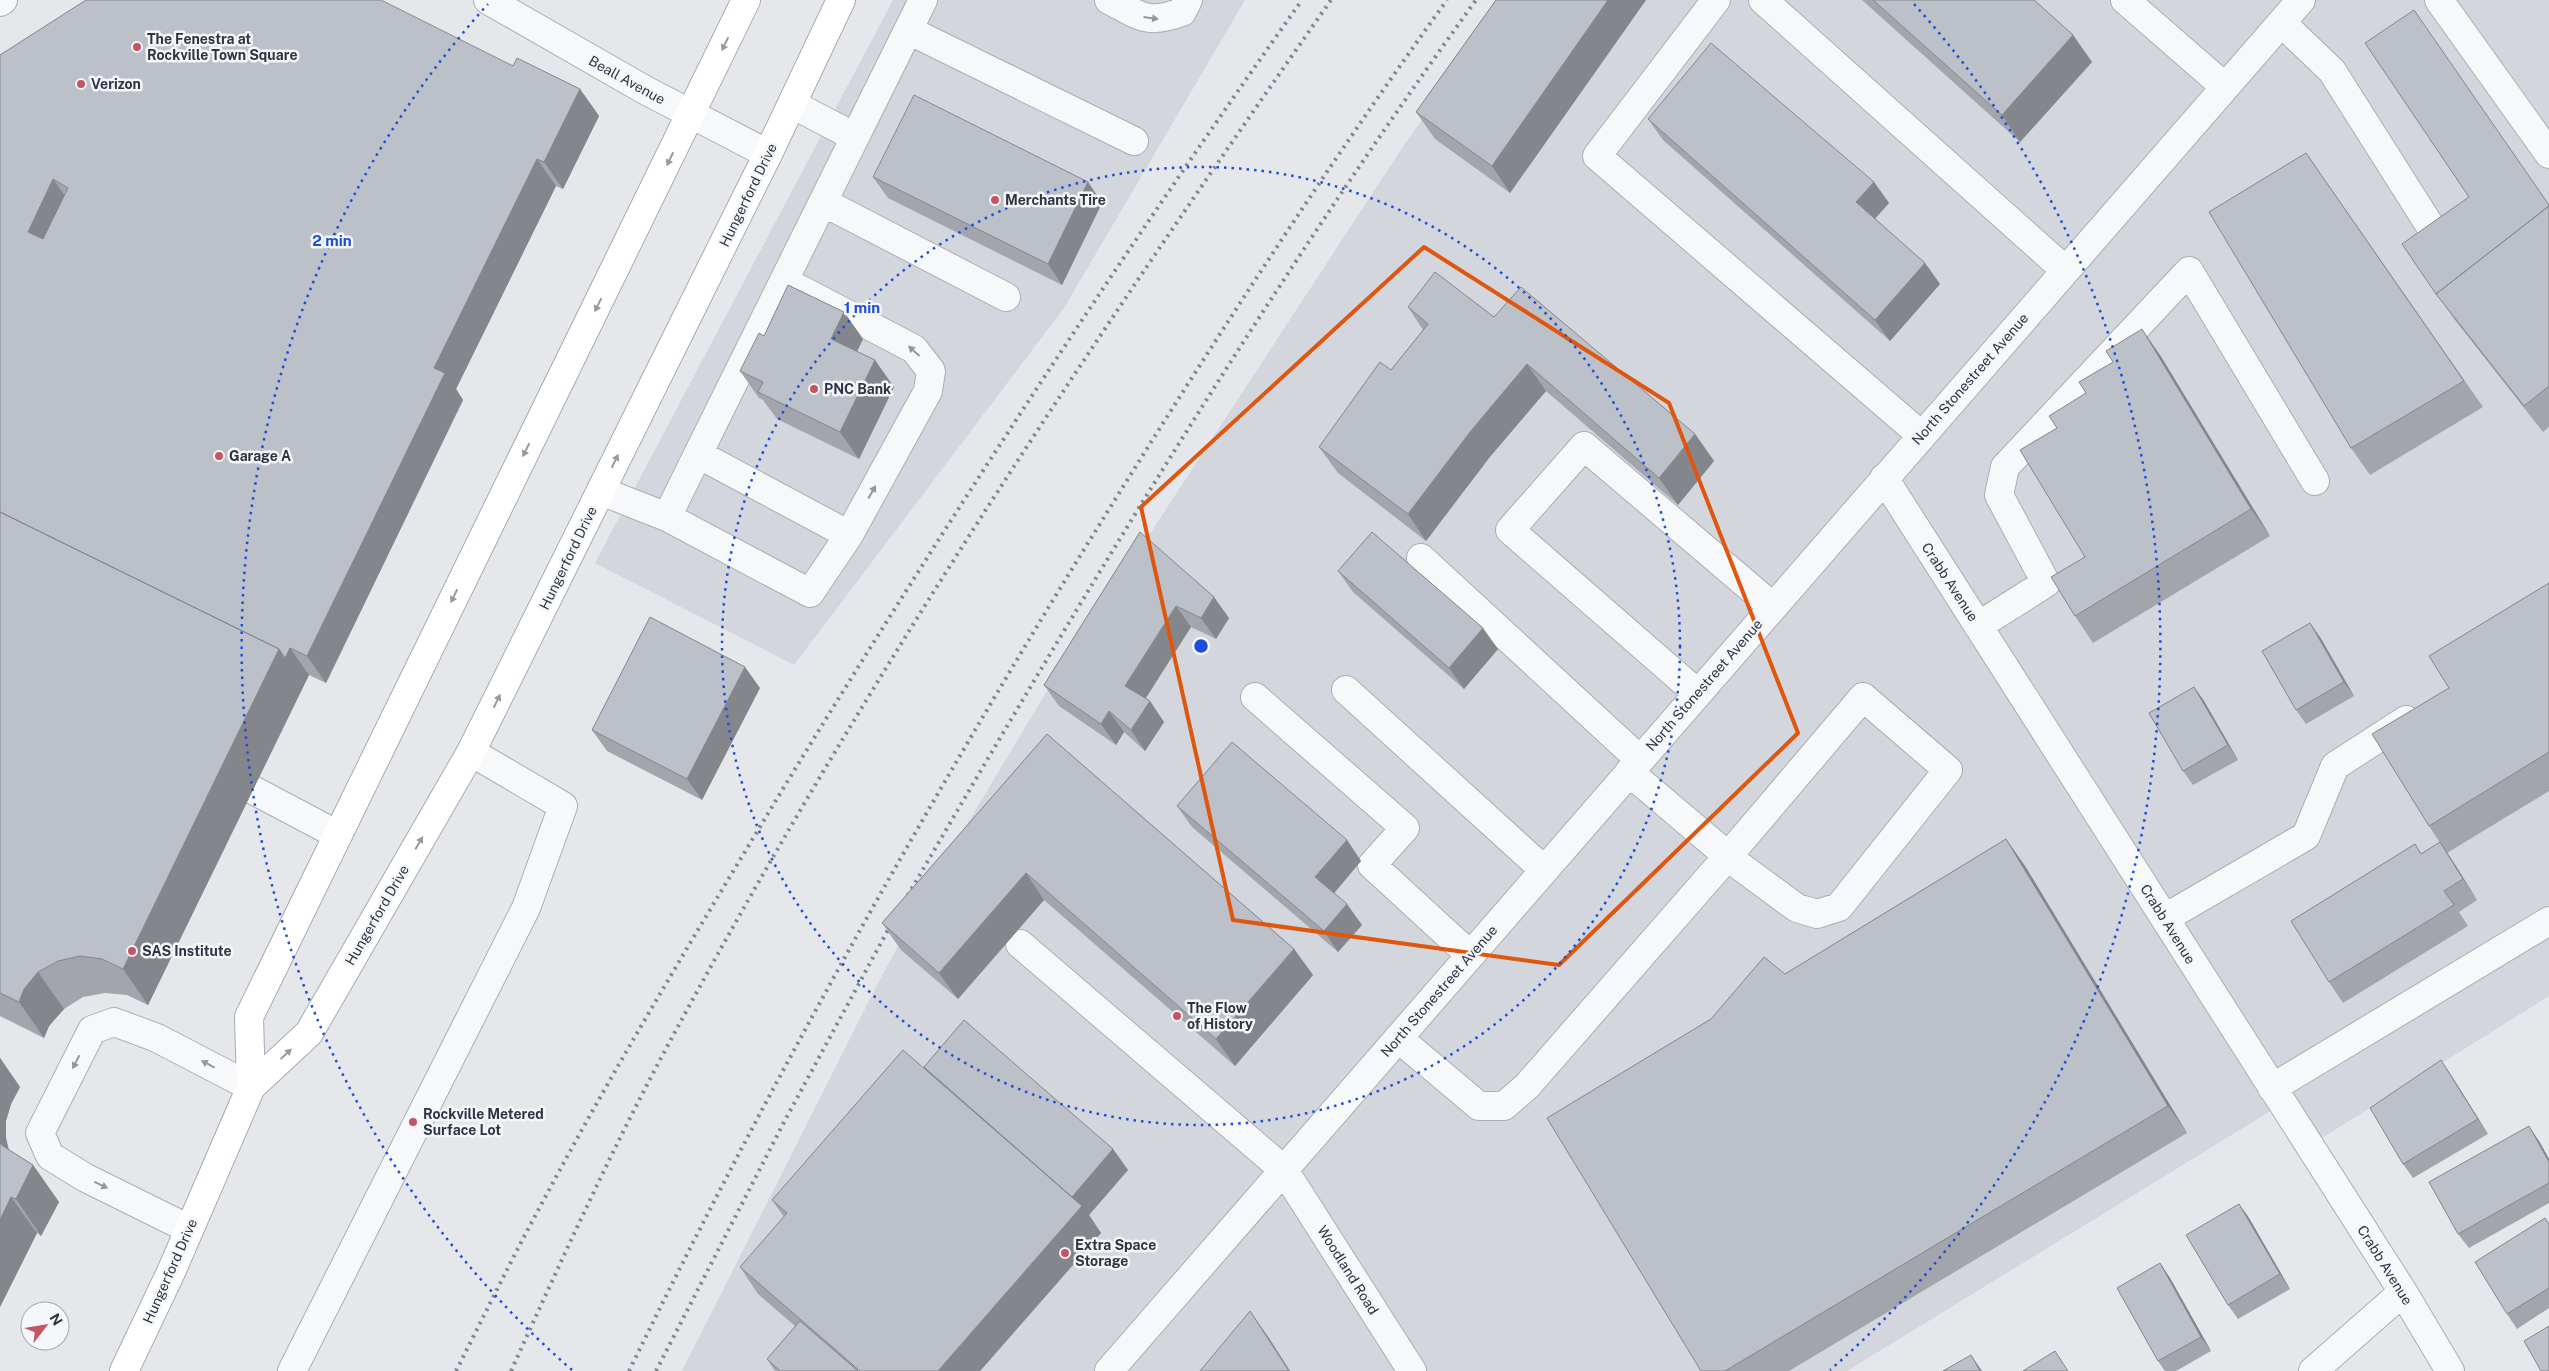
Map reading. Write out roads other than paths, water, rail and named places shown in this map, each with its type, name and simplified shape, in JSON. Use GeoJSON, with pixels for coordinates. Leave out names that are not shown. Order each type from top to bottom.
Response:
{"type":"FeatureCollection","features":[{"type":"Feature","properties":{"kind":"main road","name":"Hungerford Drive"},"geometry":{"type":"LineString","coordinates":[[251,1087],[249,1018],[746,0]]}},
{"type":"Feature","properties":{"kind":"main road","name":"Hungerford Drive"},"geometry":{"type":"LineString","coordinates":[[124,1371],[251,1087],[309,1032],[471,752],[768,154],[841,0]]}},
{"type":"Feature","properties":{"kind":"street","name":"Beall Avenue"},"geometry":{"type":"LineString","coordinates":[[488,0],[691,115],[768,154]]}},
{"type":"Feature","properties":{"kind":"street"},"geometry":{"type":"LineString","coordinates":[[667,517],[923,0]]}},
{"type":"Feature","properties":{"kind":"street"},"geometry":{"type":"LineString","coordinates":[[1109,0],[1147,19],[1163,19],[1182,12],[1188,0]]}},
{"type":"Feature","properties":{"kind":"street"},"geometry":{"type":"LineString","coordinates":[[1716,0],[1596,156],[1921,435]]}},
{"type":"Feature","properties":{"kind":"street"},"geometry":{"type":"LineString","coordinates":[[1763,0],[2065,270]]}},
{"type":"Feature","properties":{"kind":"street"},"geometry":{"type":"LineString","coordinates":[[2125,0],[2225,86]]}},
{"type":"Feature","properties":{"kind":"street","name":"North Stonestreet Avenue"},"geometry":{"type":"LineString","coordinates":[[1109,1371],[1772,606],[2301,0]]}},
{"type":"Feature","properties":{"kind":"street"},"geometry":{"type":"LineString","coordinates":[[2439,0],[2549,154]]}},
{"type":"Feature","properties":{"kind":"street"},"geometry":{"type":"LineString","coordinates":[[2282,22],[2332,72],[2432,229]]}},
{"type":"Feature","properties":{"kind":"street"},"geometry":{"type":"LineString","coordinates":[[908,30],[1134,141]]}},
{"type":"Feature","properties":{"kind":"street"},"geometry":{"type":"LineString","coordinates":[[792,104],[856,137]]}},
{"type":"Feature","properties":{"kind":"street"},"geometry":{"type":"LineString","coordinates":[[823,202],[1006,297]]}},
{"type":"Feature","properties":{"kind":"street"},"geometry":{"type":"LineString","coordinates":[[1978,626],[2046,583],[1999,495],[2005,467],[2189,271],[2315,481]]}},
{"type":"Feature","properties":{"kind":"street"},"geometry":{"type":"LineString","coordinates":[[601,490],[667,517],[810,593],[848,535],[928,391],[931,371],[914,348],[784,281]]}},
{"type":"Feature","properties":{"kind":"street"},"geometry":{"type":"LineString","coordinates":[[1697,693],[1510,530],[1584,446],[1772,606]]}},
{"type":"Feature","properties":{"kind":"street"},"geometry":{"type":"LineString","coordinates":[[698,454],[848,535]]}},
{"type":"Feature","properties":{"kind":"street","name":"Crabb Avenue"},"geometry":{"type":"LineString","coordinates":[[1884,478],[2165,918],[2450,1371]]}},
{"type":"Feature","properties":{"kind":"street"},"geometry":{"type":"LineString","coordinates":[[1398,1038],[1479,1106],[1504,1106],[1527,1086],[1728,856],[1863,697],[1948,770],[1839,907],[1817,914],[1797,908],[1728,856],[1421,558]]}},
{"type":"Feature","properties":{"kind":"street"},"geometry":{"type":"LineString","coordinates":[[1346,690],[1544,870]]}},
{"type":"Feature","properties":{"kind":"street"},"geometry":{"type":"LineString","coordinates":[[1256,696],[1405,828],[1372,865],[1470,955]]}},
{"type":"Feature","properties":{"kind":"street"},"geometry":{"type":"LineString","coordinates":[[2165,918],[2306,836],[2335,766],[2428,706]]}},
{"type":"Feature","properties":{"kind":"street"},"geometry":{"type":"LineString","coordinates":[[292,1371],[526,908],[563,806],[471,752]]}},
{"type":"Feature","properties":{"kind":"street"},"geometry":{"type":"LineString","coordinates":[[252,790],[338,836]]}},
{"type":"Feature","properties":{"kind":"street"},"geometry":{"type":"LineString","coordinates":[[2272,1088],[2549,920]]}},
{"type":"Feature","properties":{"kind":"street","name":"Woodland Road"},"geometry":{"type":"LineString","coordinates":[[1020,944],[1284,1170],[1412,1371]]}},
{"type":"Feature","properties":{"kind":"street"},"geometry":{"type":"LineString","coordinates":[[189,1229],[86,1178],[50,1156],[40,1133],[92,1030],[114,1022],[157,1038],[251,1087]]}},
{"type":"Feature","properties":{"kind":"street"},"geometry":{"type":"LineString","coordinates":[[2313,1371],[2402,1292]]}},
{"type":"Feature","properties":{"kind":"railway"},"geometry":{"type":"LineString","coordinates":[[456,1371],[569,1152],[628,1048],[843,691],[970,491],[1100,293],[1302,0]]}},
{"type":"Feature","properties":{"kind":"railway"},"geometry":{"type":"LineString","coordinates":[[511,1371],[626,1125],[743,910],[821,776],[901,644],[1068,383],[1331,0]]}},
{"type":"Feature","properties":{"kind":"railway"},"geometry":{"type":"LineString","coordinates":[[629,1371],[788,1060],[844,958],[1019,656],[1213,344],[1351,136],[1447,0]]}},
{"type":"Feature","properties":{"kind":"railway"},"geometry":{"type":"LineString","coordinates":[[904,902],[1109,557],[1250,331],[1399,109],[1476,0]]}},
{"type":"Feature","properties":{"kind":"railway"},"geometry":{"type":"LineString","coordinates":[[656,1371],[783,1124],[895,917]]}},
{"type":"Feature","properties":{"kind":"place","name":"The Fenestra at Rockville Town Square"},"geometry":{"type":"Point","coordinates":[137,47]}},
{"type":"Feature","properties":{"kind":"place","name":"Verizon"},"geometry":{"type":"Point","coordinates":[81,84]}},
{"type":"Feature","properties":{"kind":"place","name":"Merchants Tire"},"geometry":{"type":"Point","coordinates":[995,200]}},
{"type":"Feature","properties":{"kind":"place","name":"PNC Bank"},"geometry":{"type":"Point","coordinates":[814,389]}},
{"type":"Feature","properties":{"kind":"place","name":"Garage A"},"geometry":{"type":"Point","coordinates":[219,456]}},
{"type":"Feature","properties":{"kind":"place","name":"SAS Institute"},"geometry":{"type":"Point","coordinates":[132,951]}},
{"type":"Feature","properties":{"kind":"place","name":"The Flow of History"},"geometry":{"type":"Point","coordinates":[1177,1016]}},
{"type":"Feature","properties":{"kind":"place","name":"Rockville Metered Surface Lot"},"geometry":{"type":"Point","coordinates":[413,1122]}},
{"type":"Feature","properties":{"kind":"place","name":"Extra Space Storage"},"geometry":{"type":"Point","coordinates":[1065,1253]}}]}
